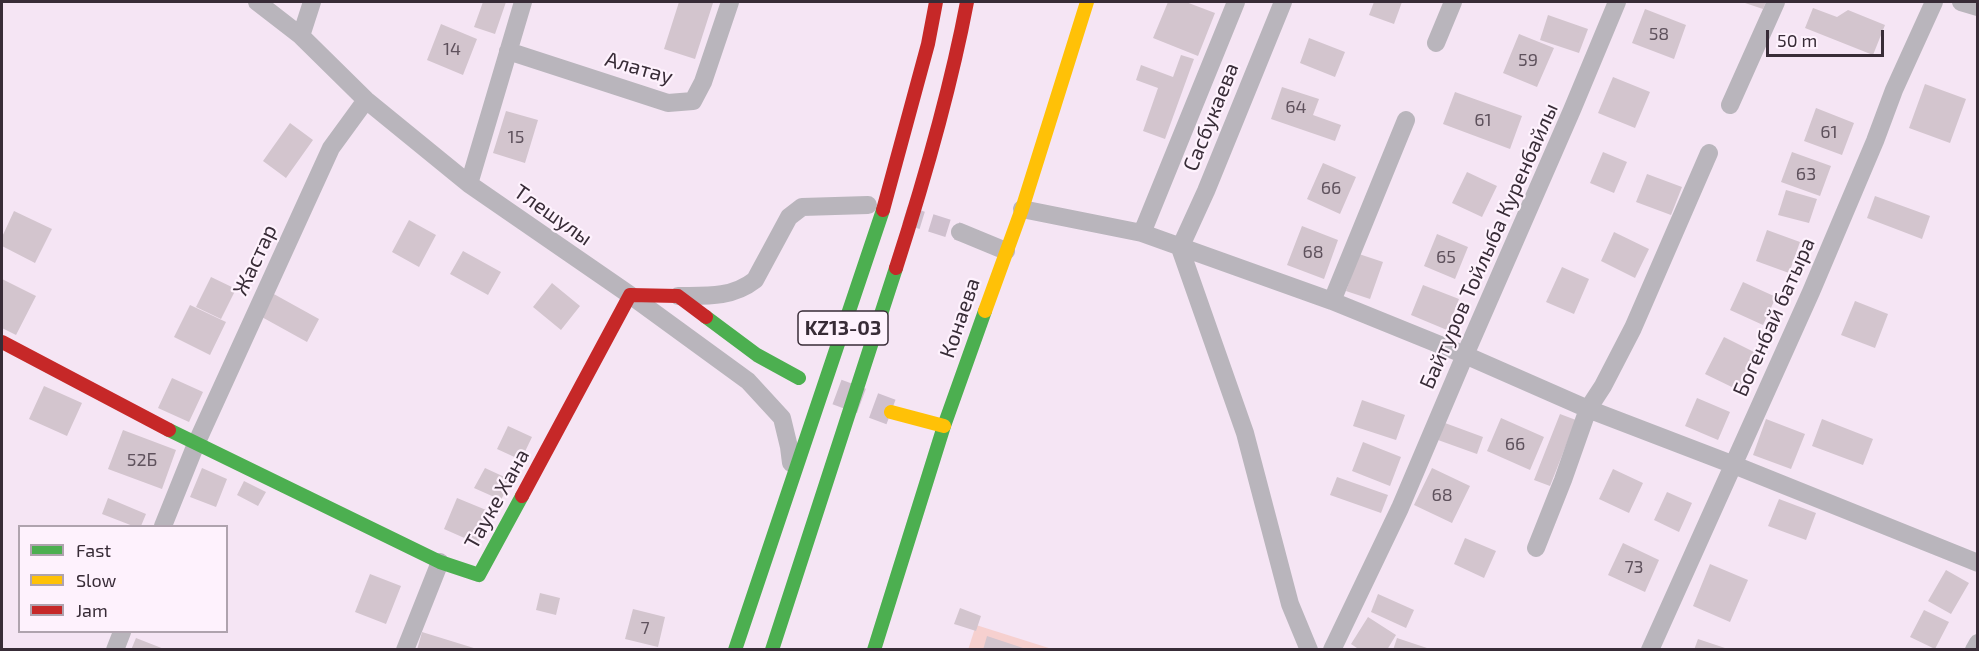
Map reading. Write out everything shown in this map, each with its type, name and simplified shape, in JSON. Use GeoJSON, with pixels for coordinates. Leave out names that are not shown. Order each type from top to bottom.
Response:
{"type":"FeatureCollection","features":[{"type":"Feature","properties":{"kind":"main road","name":"KZ13-03"},"geometry":{"type":"LineString","coordinates":[[735,650],[890,189],[928,44],[936,2]]}},
{"type":"Feature","properties":{"kind":"main road","name":"KZ13-03"},"geometry":{"type":"LineString","coordinates":[[772,650],[920,197],[958,51],[967,2]]}},
{"type":"Feature","properties":{"kind":"main road","name":"Конаева"},"geometry":{"type":"LineString","coordinates":[[874,650],[944,426],[1022,209],[1088,2]]}},
{"type":"Feature","properties":{"kind":"main road"},"geometry":{"type":"LineString","coordinates":[[630,295],[678,296],[757,355],[799,378]]}},
{"type":"Feature","properties":{"kind":"main road","name":"Тауке Хана"},"geometry":{"type":"LineString","coordinates":[[196,444],[440,562],[479,575],[630,295]]}},
{"type":"Feature","properties":{"kind":"main road"},"geometry":{"type":"LineString","coordinates":[[2,342],[196,444]]}},
{"type":"Feature","properties":{"kind":"main road"},"geometry":{"type":"LineString","coordinates":[[891,412],[944,426]]}},
{"type":"Feature","properties":{"kind":"street","name":"Тлешулы"},"geometry":{"type":"LineString","coordinates":[[257,2],[301,36],[366,100],[469,184],[630,295],[748,381],[782,418],[793,479]]}},
{"type":"Feature","properties":{"kind":"street"},"geometry":{"type":"LineString","coordinates":[[301,36],[312,2]]}},
{"type":"Feature","properties":{"kind":"street"},"geometry":{"type":"LineString","coordinates":[[469,184],[522,2]]}},
{"type":"Feature","properties":{"kind":"street","name":"Алатау"},"geometry":{"type":"LineString","coordinates":[[508,51],[668,103],[693,100],[703,82],[730,2]]}},
{"type":"Feature","properties":{"kind":"street","name":"Сасбукаева"},"geometry":{"type":"LineString","coordinates":[[1142,233],[1236,2]]}},
{"type":"Feature","properties":{"kind":"street","name":"Сасбукаева"},"geometry":{"type":"LineString","coordinates":[[1180,248],[1283,2]]}},
{"type":"Feature","properties":{"kind":"street"},"geometry":{"type":"LineString","coordinates":[[1436,43],[1453,2]]}},
{"type":"Feature","properties":{"kind":"street","name":"Байтуров Тойлыба Куренбайлы"},"geometry":{"type":"LineString","coordinates":[[1332,650],[1400,508],[1617,2]]}},
{"type":"Feature","properties":{"kind":"street"},"geometry":{"type":"LineString","coordinates":[[1730,105],[1776,2]]}},
{"type":"Feature","properties":{"kind":"street","name":"Богенбай батыра"},"geometry":{"type":"LineString","coordinates":[[1650,650],[1837,231],[1894,90],[1934,2]]}},
{"type":"Feature","properties":{"kind":"street"},"geometry":{"type":"LineString","coordinates":[[1961,2],[1977,8]]}},
{"type":"Feature","properties":{"kind":"street","name":"Жастар"},"geometry":{"type":"LineString","coordinates":[[163,525],[196,444],[331,148],[366,100]]}},
{"type":"Feature","properties":{"kind":"street"},"geometry":{"type":"LineString","coordinates":[[1332,302],[1406,120]]}},
{"type":"Feature","properties":{"kind":"street"},"geometry":{"type":"LineString","coordinates":[[1536,548],[1588,409],[1603,386],[1633,328],[1709,153]]}},
{"type":"Feature","properties":{"kind":"street"},"geometry":{"type":"LineString","coordinates":[[678,296],[719,297],[746,287],[755,280],[789,217],[802,207],[868,205]]}},
{"type":"Feature","properties":{"kind":"street"},"geometry":{"type":"LineString","coordinates":[[1022,209],[1142,233],[1332,302],[1465,355],[1588,409],[1977,563]]}},
{"type":"Feature","properties":{"kind":"street"},"geometry":{"type":"LineString","coordinates":[[960,232],[1006,251]]}},
{"type":"Feature","properties":{"kind":"street"},"geometry":{"type":"LineString","coordinates":[[1180,248],[1245,433],[1290,603],[1309,650]]}},
{"type":"Feature","properties":{"kind":"street","name":"Тауке Хана"},"geometry":{"type":"LineString","coordinates":[[405,650],[440,562]]}},
{"type":"Feature","properties":{"kind":"street"},"geometry":{"type":"LineString","coordinates":[[115,650],[122,633]]}},
{"type":"Feature","properties":{"kind":"street"},"geometry":{"type":"LineString","coordinates":[[1974,650],[1977,643]]}},
{"type":"Feature","properties":{"kind":"shaded area"},"geometry":{"type":"Polygon","coordinates":[[[976,625],[1052,649],[968,650],[976,625]]]}},
{"type":"Feature","properties":{"kind":"building"},"geometry":{"type":"Polygon","coordinates":[[[483,2],[506,2],[495,34],[474,27],[483,2]]]}},
{"type":"Feature","properties":{"kind":"building"},"geometry":{"type":"Polygon","coordinates":[[[679,2],[713,3],[695,59],[664,49],[679,2]]]}},
{"type":"Feature","properties":{"kind":"building"},"geometry":{"type":"Polygon","coordinates":[[[1168,2],[1186,2],[1215,13],[1198,56],[1153,38],[1168,2]]]}},
{"type":"Feature","properties":{"kind":"building"},"geometry":{"type":"Polygon","coordinates":[[[1374,2],[1402,2],[1394,24],[1369,15],[1374,2]]]}},
{"type":"Feature","properties":{"kind":"building"},"geometry":{"type":"Polygon","coordinates":[[[1742,2],[1766,2],[1763,9],[1742,2]]]}},
{"type":"Feature","properties":{"kind":"building"},"geometry":{"type":"Polygon","coordinates":[[[1813,8],[1837,17],[1848,10],[1885,25],[1873,55],[1805,28],[1813,8]]]}},
{"type":"Feature","properties":{"kind":"building"},"geometry":{"type":"Polygon","coordinates":[[[1645,9],[1686,25],[1674,59],[1632,43],[1645,9]]]}},
{"type":"Feature","properties":{"kind":"building"},"geometry":{"type":"Polygon","coordinates":[[[1548,15],[1588,29],[1579,53],[1540,40],[1548,15]]]}},
{"type":"Feature","properties":{"kind":"building"},"geometry":{"type":"Polygon","coordinates":[[[441,24],[477,39],[463,75],[427,60],[441,24]]]}},
{"type":"Feature","properties":{"kind":"building"},"geometry":{"type":"Polygon","coordinates":[[[1519,34],[1554,48],[1537,87],[1503,73],[1519,34]]]}},
{"type":"Feature","properties":{"kind":"building"},"geometry":{"type":"Polygon","coordinates":[[[1309,38],[1345,52],[1335,77],[1300,63],[1309,38]]]}},
{"type":"Feature","properties":{"kind":"building"},"geometry":{"type":"Polygon","coordinates":[[[1181,55],[1194,59],[1165,139],[1143,131],[1158,88],[1136,80],[1141,65],[1173,77],[1181,55]]]}},
{"type":"Feature","properties":{"kind":"building"},"geometry":{"type":"Polygon","coordinates":[[[1613,77],[1650,92],[1635,128],[1598,113],[1613,77]]]}},
{"type":"Feature","properties":{"kind":"building"},"geometry":{"type":"Polygon","coordinates":[[[1925,84],[1966,99],[1950,143],[1909,128],[1925,84]]]}},
{"type":"Feature","properties":{"kind":"building"},"geometry":{"type":"Polygon","coordinates":[[[1282,87],[1319,99],[1313,115],[1341,125],[1335,141],[1271,119],[1282,87]]]}},
{"type":"Feature","properties":{"kind":"building"},"geometry":{"type":"Polygon","coordinates":[[[1455,92],[1522,116],[1510,149],[1443,124],[1455,92]]]}},
{"type":"Feature","properties":{"kind":"building"},"geometry":{"type":"Polygon","coordinates":[[[1816,108],[1854,123],[1842,155],[1804,141],[1816,108]]]}},
{"type":"Feature","properties":{"kind":"building"},"geometry":{"type":"Polygon","coordinates":[[[506,111],[538,120],[525,163],[493,153],[506,111]]]}},
{"type":"Feature","properties":{"kind":"building"},"geometry":{"type":"Polygon","coordinates":[[[290,123],[313,140],[286,178],[263,161],[290,123]]]}},
{"type":"Feature","properties":{"kind":"building"},"geometry":{"type":"Polygon","coordinates":[[[1603,152],[1627,162],[1614,193],[1590,183],[1603,152]]]}},
{"type":"Feature","properties":{"kind":"building"},"geometry":{"type":"Polygon","coordinates":[[[1792,152],[1831,166],[1820,196],[1781,182],[1792,152]]]}},
{"type":"Feature","properties":{"kind":"building"},"geometry":{"type":"Polygon","coordinates":[[[1323,163],[1356,177],[1340,214],[1307,199],[1323,163]]]}},
{"type":"Feature","properties":{"kind":"building"},"geometry":{"type":"Polygon","coordinates":[[[1467,172],[1497,186],[1482,217],[1452,203],[1467,172]]]}},
{"type":"Feature","properties":{"kind":"building"},"geometry":{"type":"Polygon","coordinates":[[[1647,174],[1682,187],[1671,215],[1636,202],[1647,174]]]}},
{"type":"Feature","properties":{"kind":"building"},"geometry":{"type":"Polygon","coordinates":[[[1786,190],[1817,199],[1809,223],[1778,215],[1786,190]]]}},
{"type":"Feature","properties":{"kind":"building"},"geometry":{"type":"Polygon","coordinates":[[[1875,196],[1930,216],[1922,239],[1867,218],[1875,196]]]}},
{"type":"Feature","properties":{"kind":"building"},"geometry":{"type":"Polygon","coordinates":[[[14,211],[52,229],[35,263],[2,246],[2,237],[14,211]]]}},
{"type":"Feature","properties":{"kind":"building"},"geometry":{"type":"Polygon","coordinates":[[[409,220],[436,235],[419,267],[392,252],[409,220]]]}},
{"type":"Feature","properties":{"kind":"building"},"geometry":{"type":"Polygon","coordinates":[[[1302,226],[1338,240],[1324,279],[1287,265],[1302,226]]]}},
{"type":"Feature","properties":{"kind":"building"},"geometry":{"type":"Polygon","coordinates":[[[1767,230],[1800,242],[1789,273],[1756,261],[1767,230]]]}},
{"type":"Feature","properties":{"kind":"building"},"geometry":{"type":"Polygon","coordinates":[[[1614,232],[1649,249],[1635,278],[1601,261],[1614,232]]]}},
{"type":"Feature","properties":{"kind":"building"},"geometry":{"type":"Polygon","coordinates":[[[1437,234],[1468,247],[1455,279],[1424,266],[1437,234]]]}},
{"type":"Feature","properties":{"kind":"building"},"geometry":{"type":"Polygon","coordinates":[[[463,251],[501,272],[488,295],[450,274],[463,251]]]}},
{"type":"Feature","properties":{"kind":"building"},"geometry":{"type":"Polygon","coordinates":[[[1359,254],[1383,262],[1370,299],[1346,291],[1359,254]]]}},
{"type":"Feature","properties":{"kind":"building"},"geometry":{"type":"Polygon","coordinates":[[[1562,267],[1589,279],[1574,314],[1546,302],[1562,267]]]}},
{"type":"Feature","properties":{"kind":"building"},"geometry":{"type":"Polygon","coordinates":[[[211,277],[236,289],[221,319],[196,307],[211,277]]]}},
{"type":"Feature","properties":{"kind":"building"},"geometry":{"type":"Polygon","coordinates":[[[2,279],[36,296],[16,335],[2,328],[2,279]]]}},
{"type":"Feature","properties":{"kind":"building"},"geometry":{"type":"Polygon","coordinates":[[[1743,282],[1776,297],[1763,325],[1730,310],[1743,282]]]}},
{"type":"Feature","properties":{"kind":"building"},"geometry":{"type":"Polygon","coordinates":[[[552,283],[580,306],[561,330],[533,307],[552,283]]]}},
{"type":"Feature","properties":{"kind":"building"},"geometry":{"type":"Polygon","coordinates":[[[1423,285],[1459,299],[1447,330],[1411,315],[1423,285]]]}},
{"type":"Feature","properties":{"kind":"building"},"geometry":{"type":"Polygon","coordinates":[[[272,293],[319,319],[307,342],[260,316],[272,293]]]}},
{"type":"Feature","properties":{"kind":"building"},"geometry":{"type":"Polygon","coordinates":[[[1855,301],[1888,314],[1875,348],[1841,335],[1855,301]]]}},
{"type":"Feature","properties":{"kind":"building"},"geometry":{"type":"Polygon","coordinates":[[[190,305],[226,322],[210,355],[174,337],[190,305]]]}},
{"type":"Feature","properties":{"kind":"building"},"geometry":{"type":"Polygon","coordinates":[[[1724,337],[1756,353],[1738,390],[1705,374],[1724,337]]]}},
{"type":"Feature","properties":{"kind":"building"},"geometry":{"type":"Polygon","coordinates":[[[172,378],[203,392],[189,422],[158,408],[172,378]]]}},
{"type":"Feature","properties":{"kind":"building"},"geometry":{"type":"Polygon","coordinates":[[[44,386],[82,403],[67,436],[29,419],[44,386]]]}},
{"type":"Feature","properties":{"kind":"building"},"geometry":{"type":"Polygon","coordinates":[[[1697,398],[1730,412],[1718,440],[1685,426],[1697,398]]]}},
{"type":"Feature","properties":{"kind":"building"},"geometry":{"type":"Polygon","coordinates":[[[1362,400],[1405,415],[1396,440],[1353,426],[1362,400]]]}},
{"type":"Feature","properties":{"kind":"building"},"geometry":{"type":"Polygon","coordinates":[[[1560,414],[1576,420],[1550,486],[1534,480],[1560,414]]]}},
{"type":"Feature","properties":{"kind":"building"},"geometry":{"type":"Polygon","coordinates":[[[1501,418],[1544,437],[1530,470],[1487,451],[1501,418]]]}},
{"type":"Feature","properties":{"kind":"building"},"geometry":{"type":"Polygon","coordinates":[[[1766,419],[1805,434],[1791,469],[1753,455],[1766,419]]]}},
{"type":"Feature","properties":{"kind":"building"},"geometry":{"type":"Polygon","coordinates":[[[1822,419],[1873,439],[1863,465],[1812,446],[1822,419]]]}},
{"type":"Feature","properties":{"kind":"building"},"geometry":{"type":"Polygon","coordinates":[[[1445,423],[1483,437],[1477,454],[1438,440],[1445,423]]]}},
{"type":"Feature","properties":{"kind":"building"},"geometry":{"type":"Polygon","coordinates":[[[508,426],[532,437],[521,460],[497,449],[508,426]]]}},
{"type":"Feature","properties":{"kind":"building"},"geometry":{"type":"Polygon","coordinates":[[[123,430],[176,450],[162,489],[108,469],[123,430]]]}},
{"type":"Feature","properties":{"kind":"building"},"geometry":{"type":"Polygon","coordinates":[[[1363,442],[1401,457],[1390,486],[1352,471],[1363,442]]]}},
{"type":"Feature","properties":{"kind":"building"},"geometry":{"type":"Polygon","coordinates":[[[202,468],[227,479],[216,507],[190,497],[202,468]]]}},
{"type":"Feature","properties":{"kind":"building"},"geometry":{"type":"Polygon","coordinates":[[[485,468],[511,480],[501,500],[474,488],[485,468]]]}},
{"type":"Feature","properties":{"kind":"building"},"geometry":{"type":"Polygon","coordinates":[[[1432,468],[1470,486],[1452,523],[1414,505],[1432,468]]]}},
{"type":"Feature","properties":{"kind":"building"},"geometry":{"type":"Polygon","coordinates":[[[1613,469],[1643,483],[1629,513],[1599,499],[1613,469]]]}},
{"type":"Feature","properties":{"kind":"building"},"geometry":{"type":"Polygon","coordinates":[[[1337,477],[1388,495],[1381,513],[1330,495],[1337,477]]]}},
{"type":"Feature","properties":{"kind":"building"},"geometry":{"type":"Polygon","coordinates":[[[244,481],[266,492],[258,506],[237,495],[244,481]]]}},
{"type":"Feature","properties":{"kind":"building"},"geometry":{"type":"Polygon","coordinates":[[[1667,492],[1692,503],[1679,532],[1654,520],[1667,492]]]}},
{"type":"Feature","properties":{"kind":"building"},"geometry":{"type":"Polygon","coordinates":[[[108,498],[146,514],[141,525],[130,525],[102,514],[108,498]]]}},
{"type":"Feature","properties":{"kind":"building"},"geometry":{"type":"Polygon","coordinates":[[[457,498],[491,512],[478,544],[444,529],[457,498]]]}},
{"type":"Feature","properties":{"kind":"building"},"geometry":{"type":"Polygon","coordinates":[[[1779,499],[1816,513],[1806,540],[1768,526],[1779,499]]]}},
{"type":"Feature","properties":{"kind":"building"},"geometry":{"type":"Polygon","coordinates":[[[1465,538],[1496,551],[1484,578],[1454,564],[1465,538]]]}},
{"type":"Feature","properties":{"kind":"building"},"geometry":{"type":"Polygon","coordinates":[[[1623,543],[1659,560],[1645,592],[1608,575],[1623,543]]]}},
{"type":"Feature","properties":{"kind":"building"},"geometry":{"type":"Polygon","coordinates":[[[1710,564],[1748,580],[1730,622],[1693,606],[1710,564]]]}},
{"type":"Feature","properties":{"kind":"building"},"geometry":{"type":"Polygon","coordinates":[[[1946,570],[1969,583],[1951,614],[1928,601],[1946,570]]]}},
{"type":"Feature","properties":{"kind":"building"},"geometry":{"type":"Polygon","coordinates":[[[370,574],[401,586],[386,624],[355,612],[370,574]]]}},
{"type":"Feature","properties":{"kind":"building"},"geometry":{"type":"Polygon","coordinates":[[[540,593],[560,598],[556,615],[536,610],[540,593]]]}},
{"type":"Feature","properties":{"kind":"building"},"geometry":{"type":"Polygon","coordinates":[[[1378,594],[1414,610],[1406,628],[1371,612],[1378,594]]]}},
{"type":"Feature","properties":{"kind":"building"},"geometry":{"type":"Polygon","coordinates":[[[960,608],[981,616],[976,631],[954,624],[960,608]]]}},
{"type":"Feature","properties":{"kind":"building"},"geometry":{"type":"Polygon","coordinates":[[[633,609],[665,617],[658,647],[625,639],[633,609]]]}},
{"type":"Feature","properties":{"kind":"building"},"geometry":{"type":"Polygon","coordinates":[[[1924,610],[1949,622],[1935,649],[1910,637],[1924,610]]]}},
{"type":"Feature","properties":{"kind":"building"},"geometry":{"type":"Polygon","coordinates":[[[1368,617],[1396,635],[1387,650],[1360,650],[1351,644],[1368,617]]]}},
{"type":"Feature","properties":{"kind":"building"},"geometry":{"type":"Polygon","coordinates":[[[422,632],[477,649],[477,650],[417,650],[422,632]]]}},
{"type":"Feature","properties":{"kind":"building"},"geometry":{"type":"Polygon","coordinates":[[[987,636],[1026,649],[1026,650],[983,650],[987,636]]]}},
{"type":"Feature","properties":{"kind":"building"},"geometry":{"type":"Polygon","coordinates":[[[136,638],[164,649],[164,650],[131,650],[136,638]]]}},
{"type":"Feature","properties":{"kind":"building"},"geometry":{"type":"Polygon","coordinates":[[[1397,638],[1430,649],[1430,650],[1393,650],[1397,638]]]}},
{"type":"Feature","properties":{"kind":"building"},"geometry":{"type":"Polygon","coordinates":[[[1698,639],[1728,649],[1728,650],[1694,650],[1698,639]]]}},
{"type":"Feature","properties":{"kind":"tunnel"},"geometry":{"type":"LineString","coordinates":[[905,215],[960,232]]}},
{"type":"Feature","properties":{"kind":"tunnel"},"geometry":{"type":"LineString","coordinates":[[837,392],[891,412]]}},
{"type":"Feature","properties":{"kind":"traffic: fast"},"geometry":{"type":"LineString","coordinates":[[735,650],[883,210]]}},
{"type":"Feature","properties":{"kind":"traffic: fast"},"geometry":{"type":"LineString","coordinates":[[772,650],[896,268]]}},
{"type":"Feature","properties":{"kind":"traffic: fast"},"geometry":{"type":"LineString","coordinates":[[874,650],[944,426],[985,311]]}},
{"type":"Feature","properties":{"kind":"traffic: fast"},"geometry":{"type":"LineString","coordinates":[[706,317],[757,355],[799,378]]}},
{"type":"Feature","properties":{"kind":"traffic: fast"},"geometry":{"type":"LineString","coordinates":[[169,430],[440,562],[479,575],[522,496]]}},
{"type":"Feature","properties":{"kind":"traffic: slow"},"geometry":{"type":"LineString","coordinates":[[985,311],[1022,209],[1087,2]]}},
{"type":"Feature","properties":{"kind":"traffic: slow"},"geometry":{"type":"LineString","coordinates":[[891,412],[944,426]]}},
{"type":"Feature","properties":{"kind":"traffic: jam"},"geometry":{"type":"LineString","coordinates":[[883,210],[928,44],[936,2]]}},
{"type":"Feature","properties":{"kind":"traffic: jam"},"geometry":{"type":"LineString","coordinates":[[896,268],[936,136],[967,2]]}},
{"type":"Feature","properties":{"kind":"traffic: jam"},"geometry":{"type":"LineString","coordinates":[[522,496],[630,295],[678,296],[706,317]]}},
{"type":"Feature","properties":{"kind":"traffic: jam"},"geometry":{"type":"LineString","coordinates":[[2,342],[169,430]]}}]}
